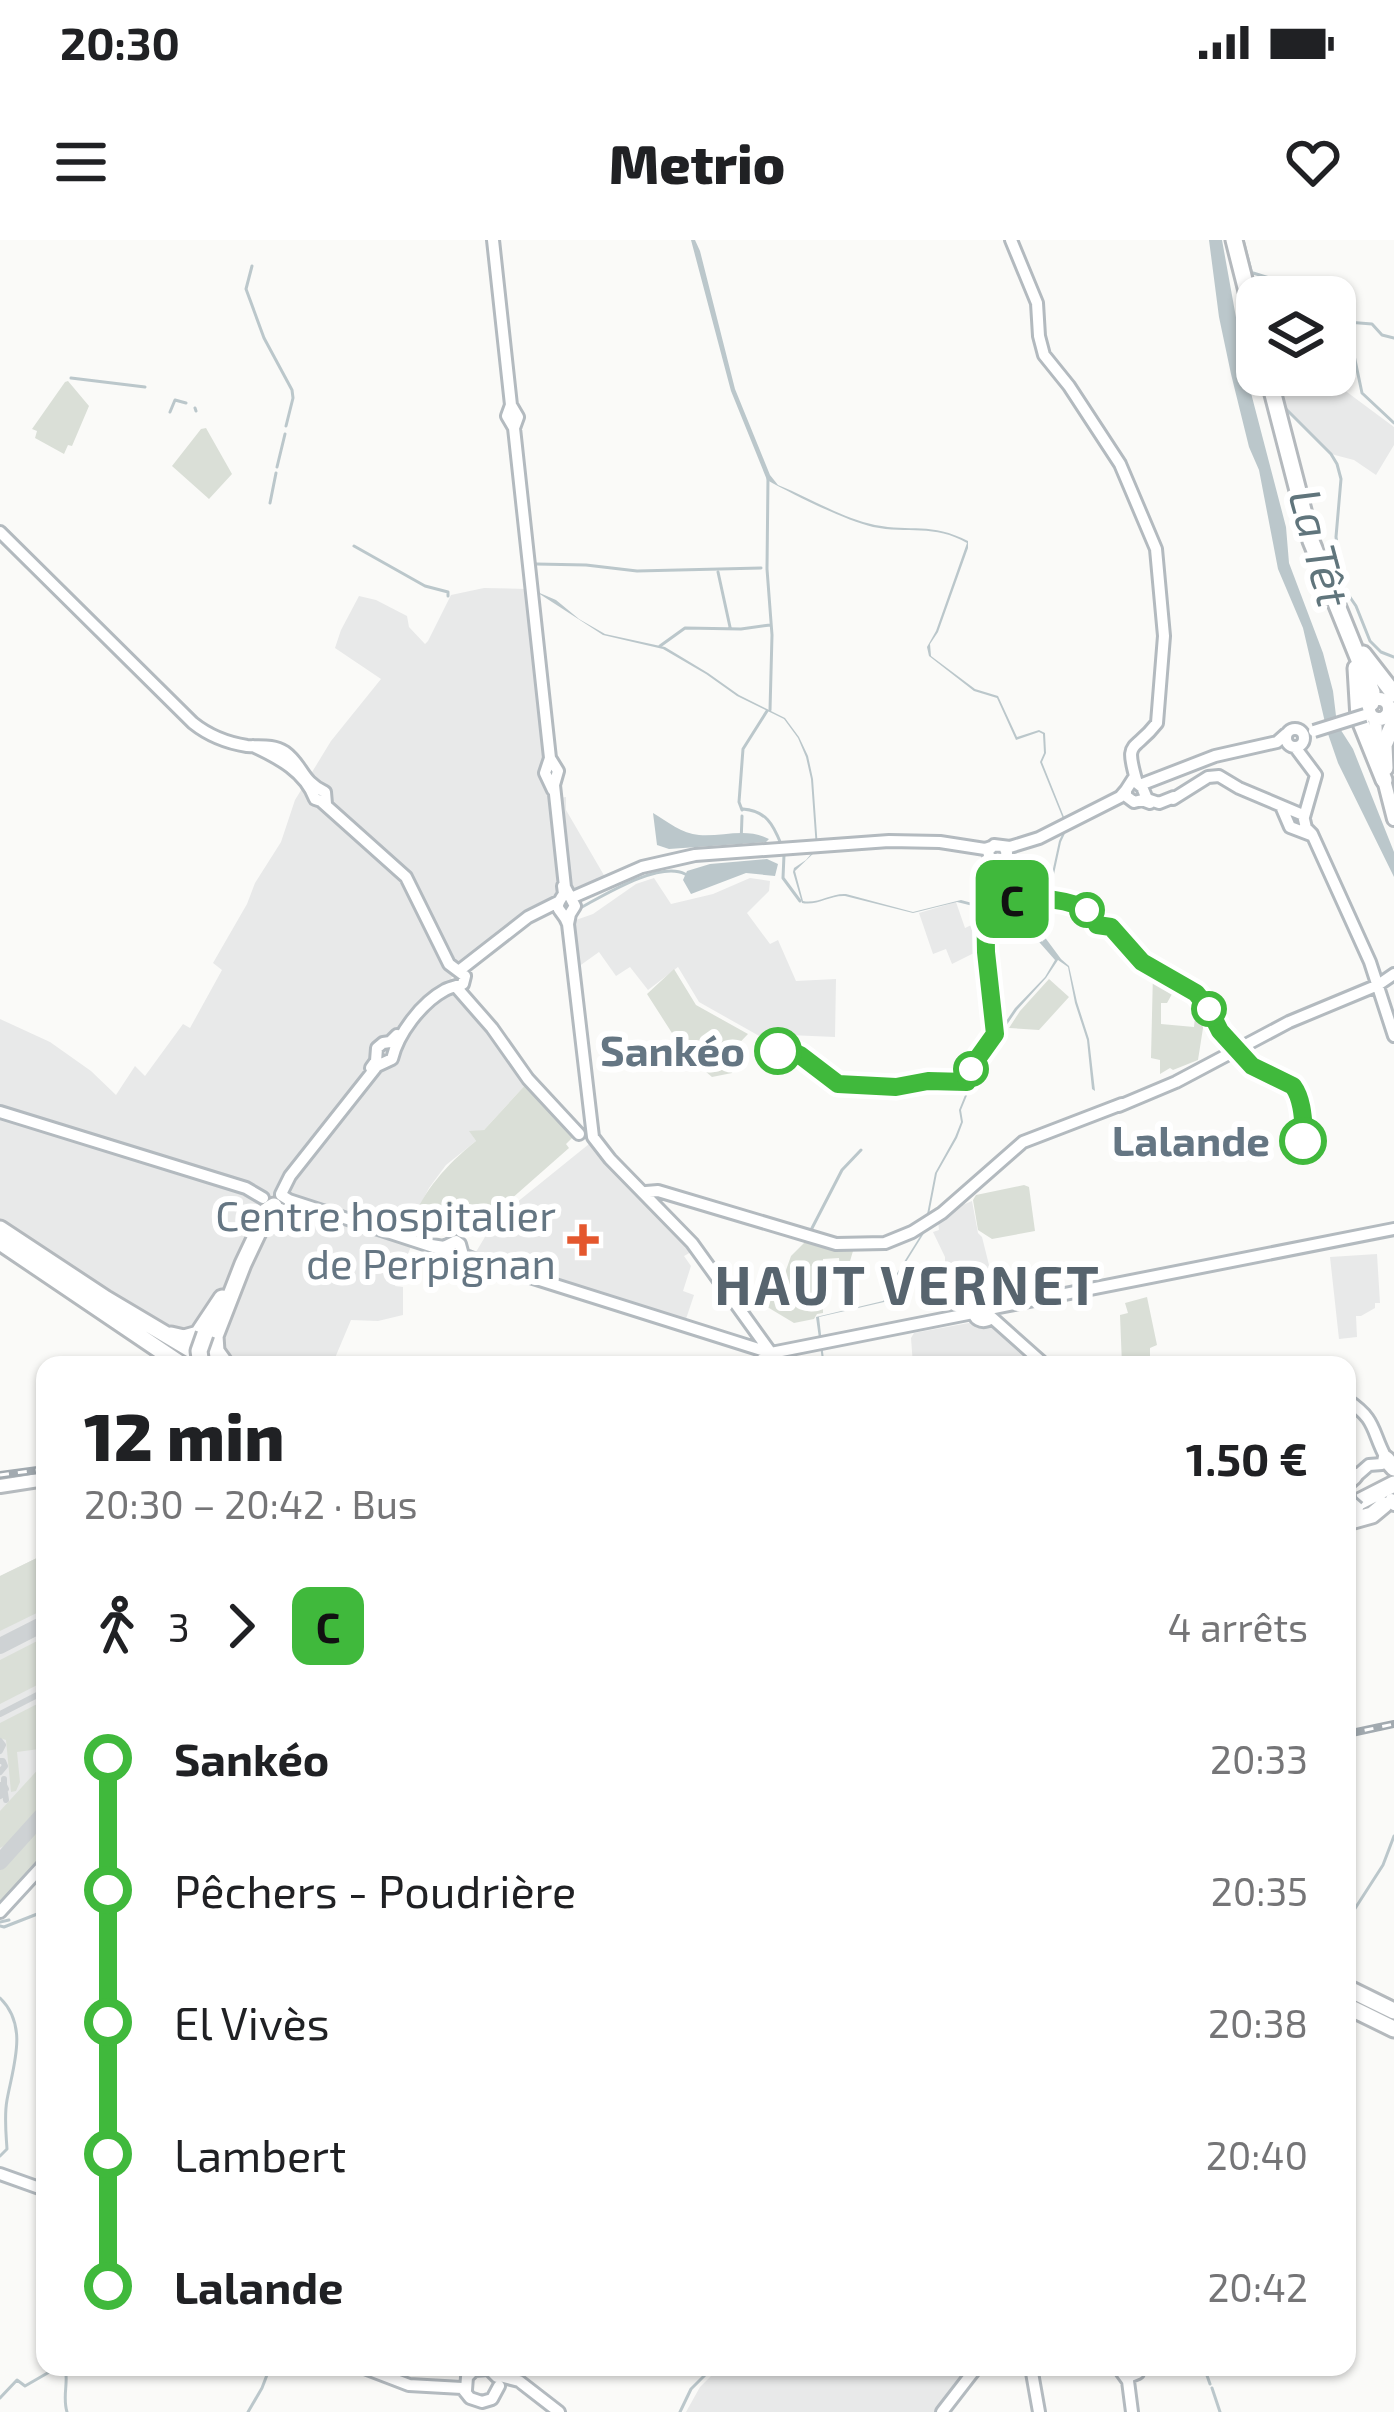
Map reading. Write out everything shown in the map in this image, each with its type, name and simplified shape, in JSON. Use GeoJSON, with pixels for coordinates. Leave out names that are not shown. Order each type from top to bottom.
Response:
{"type":"FeatureCollection","features":[{"type":"Feature","properties":{"kind":"highway"},"geometry":{"type":"LineString","coordinates":[[1236,240],[1246,276]]}},
{"type":"Feature","properties":{"kind":"highway"},"geometry":{"type":"LineString","coordinates":[[1236,240],[1244,276]]}},
{"type":"Feature","properties":{"kind":"highway"},"geometry":{"type":"LineString","coordinates":[[1275,396],[1317,568],[1355,662],[1359,718],[1385,781]]}},
{"type":"Feature","properties":{"kind":"highway"},"geometry":{"type":"LineString","coordinates":[[1276,396],[1316,542],[1355,640],[1371,666],[1382,711],[1385,781]]}},
{"type":"Feature","properties":{"kind":"highway"},"geometry":{"type":"LineString","coordinates":[[1303,511],[1328,586],[1382,711]]}},
{"type":"Feature","properties":{"kind":"highway"},"geometry":{"type":"LineString","coordinates":[[203,1356],[271,1196]]}},
{"type":"Feature","properties":{"kind":"highway"},"geometry":{"type":"LineString","coordinates":[[0,1238],[191,1356]]}},
{"type":"Feature","properties":{"kind":"highway"},"geometry":{"type":"LineString","coordinates":[[0,1238],[190,1356]]}},
{"type":"Feature","properties":{"kind":"highway"},"geometry":{"type":"LineString","coordinates":[[107,1302],[172,1336],[192,1337],[204,1329],[237,1276]]}},
{"type":"Feature","properties":{"kind":"highway"},"geometry":{"type":"LineString","coordinates":[[199,1356],[205,1334],[237,1276]]}},
{"type":"Feature","properties":{"kind":"highway"},"geometry":{"type":"LineString","coordinates":[[210,1356],[216,1352],[215,1336],[237,1276]]}},
{"type":"Feature","properties":{"kind":"highway"},"geometry":{"type":"LineString","coordinates":[[107,1302],[191,1356]]}},
{"type":"Feature","properties":{"kind":"highway"},"geometry":{"type":"LineString","coordinates":[[1356,1498],[1392,1496]]}},
{"type":"Feature","properties":{"kind":"highway"},"geometry":{"type":"LineString","coordinates":[[1356,1503],[1372,1515],[1392,1496]]}},
{"type":"Feature","properties":{"kind":"highway"},"geometry":{"type":"LineString","coordinates":[[1356,1990],[1394,2009]]}},
{"type":"Feature","properties":{"kind":"highway"},"geometry":{"type":"LineString","coordinates":[[1356,2007],[1394,2026]]}},
{"type":"Feature","properties":{"kind":"main road"},"geometry":{"type":"LineString","coordinates":[[493,240],[589,1111],[586,1134]]}},
{"type":"Feature","properties":{"kind":"main road"},"geometry":{"type":"LineString","coordinates":[[1010,240],[1037,303],[1044,355],[1120,464],[1156,549],[1164,636],[1156,724],[1130,751],[1137,790],[1160,805],[1214,775],[1276,802],[1298,818],[1314,838],[1378,984],[1394,1036]]}},
{"type":"Feature","properties":{"kind":"main road"},"geometry":{"type":"LineString","coordinates":[[0,532],[198,728],[290,757],[331,812],[406,877],[457,979],[520,1067],[650,1194],[699,1252],[771,1353]]}},
{"type":"Feature","properties":{"kind":"main road"},"geometry":{"type":"LineString","coordinates":[[271,1196],[380,1059],[377,1048],[383,1043],[391,1046],[422,1011],[525,922],[605,885],[662,864],[695,858],[817,847],[910,841],[1011,851],[1215,756],[1301,740],[1382,711]]}},
{"type":"Feature","properties":{"kind":"main road"},"geometry":{"type":"LineString","coordinates":[[1298,818],[1315,784],[1301,740]]}},
{"type":"Feature","properties":{"kind":"main road"},"geometry":{"type":"LineString","coordinates":[[1385,781],[1394,816]]}},
{"type":"Feature","properties":{"kind":"main road"},"geometry":{"type":"LineString","coordinates":[[650,1194],[836,1244],[885,1243],[942,1213],[1021,1144],[1128,1102],[1287,1022],[1378,984],[1394,972]]}},
{"type":"Feature","properties":{"kind":"main road"},"geometry":{"type":"LineString","coordinates":[[0,1112],[454,1250],[771,1353]]}},
{"type":"Feature","properties":{"kind":"main road"},"geometry":{"type":"LineString","coordinates":[[767,1356],[1394,1229]]}},
{"type":"Feature","properties":{"kind":"main road"},"geometry":{"type":"LineString","coordinates":[[993,1313],[1036,1356]]}},
{"type":"Feature","properties":{"kind":"main road"},"geometry":{"type":"LineString","coordinates":[[1356,1406],[1371,1420],[1382,1459],[1356,1477]]}},
{"type":"Feature","properties":{"kind":"main road"},"geometry":{"type":"LineString","coordinates":[[0,1485],[36,1480]]}},
{"type":"Feature","properties":{"kind":"main road"},"geometry":{"type":"LineString","coordinates":[[0,1912],[36,1873]]}},
{"type":"Feature","properties":{"kind":"main road"},"geometry":{"type":"LineString","coordinates":[[0,2174],[36,2187]]}},
{"type":"Feature","properties":{"kind":"main road"},"geometry":{"type":"LineString","coordinates":[[386,2376],[409,2385],[471,2376],[470,2398],[482,2402],[492,2399],[498,2381]]}},
{"type":"Feature","properties":{"kind":"main road"},"geometry":{"type":"LineString","coordinates":[[494,2376],[498,2381]]}},
{"type":"Feature","properties":{"kind":"main road"},"geometry":{"type":"LineString","coordinates":[[941,2412],[968,2376]]}},
{"type":"Feature","properties":{"kind":"main road"},"geometry":{"type":"LineString","coordinates":[[1033,2376],[1039,2412]]}},
{"type":"Feature","properties":{"kind":"main road"},"geometry":{"type":"LineString","coordinates":[[1130,2376],[1134,2412]]}},
{"type":"Feature","properties":{"kind":"main road"},"geometry":{"type":"LineString","coordinates":[[498,2381],[513,2379],[559,2412]]}},
{"type":"Feature","properties":{"kind":"shaded area"},"geometry":{"type":"Polygon","coordinates":[[[691,240],[700,251],[735,389],[778,485],[863,522],[932,529],[955,535],[968,541],[930,644],[931,656],[975,689],[998,696],[1017,737],[1039,730],[1045,733],[1042,762],[1068,827],[1038,928],[1036,922],[1059,841],[1066,826],[1040,762],[1043,734],[1016,740],[997,698],[974,691],[929,656],[927,647],[967,543],[944,533],[885,529],[861,524],[767,480],[731,391],[691,240]]]}},
{"type":"Feature","properties":{"kind":"shaded area","name":"La Têt"},"geometry":{"type":"Polygon","coordinates":[[[1209,240],[1222,240],[1236,317],[1236,394],[1231,374],[1209,240]]]}},
{"type":"Feature","properties":{"kind":"shaded area"},"geometry":{"type":"Polygon","coordinates":[[[68,381],[89,406],[64,454],[35,438],[37,431],[32,429],[68,381]]]}},
{"type":"Feature","properties":{"kind":"shaded area","name":"La Têt"},"geometry":{"type":"Polygon","coordinates":[[[1236,396],[1252,396],[1286,527],[1289,563],[1323,653],[1337,724],[1353,749],[1394,852],[1394,877],[1327,731],[1303,628],[1278,569],[1259,470],[1236,396]]]}},
{"type":"Feature","properties":{"kind":"shaded area"},"geometry":{"type":"Polygon","coordinates":[[[1283,396],[1352,396],[1394,427],[1394,445],[1376,475],[1354,460],[1331,454],[1286,408],[1283,396]]]}},
{"type":"Feature","properties":{"kind":"shaded area"},"geometry":{"type":"Polygon","coordinates":[[[206,428],[232,474],[209,499],[172,466],[206,428]]]}},
{"type":"Feature","properties":{"kind":"shaded area"},"geometry":{"type":"Polygon","coordinates":[[[484,588],[527,589],[553,799],[566,797],[566,810],[605,877],[574,892],[561,891],[451,978],[528,1082],[484,1130],[470,1132],[476,1141],[446,1165],[429,1188],[405,1234],[412,1244],[395,1286],[403,1287],[403,1315],[351,1320],[336,1356],[219,1356],[148,1319],[0,1225],[0,1019],[50,1042],[116,1095],[135,1066],[145,1076],[183,1024],[190,1028],[222,970],[213,963],[281,842],[295,800],[331,741],[381,679],[335,648],[359,596],[407,616],[409,627],[425,644],[451,595],[484,588]]]}},
{"type":"Feature","properties":{"kind":"shaded area"},"geometry":{"type":"Polygon","coordinates":[[[535,591],[605,634],[665,647],[739,695],[785,718],[799,737],[808,756],[813,779],[818,849],[795,871],[803,901],[846,894],[913,912],[961,900],[1017,915],[1043,942],[1038,928],[1069,966],[1089,1039],[1095,1091],[1068,967],[1058,960],[980,1064],[961,1110],[963,1122],[957,1138],[937,1173],[926,1230],[891,1286],[890,1297],[819,1317],[821,1356],[816,1317],[888,1296],[889,1286],[924,1230],[935,1173],[961,1122],[959,1110],[978,1063],[1015,1008],[1055,960],[1017,917],[957,902],[913,913],[845,896],[802,903],[793,872],[816,848],[811,779],[798,738],[784,719],[737,696],[663,649],[603,635],[535,591]]]}},
{"type":"Feature","properties":{"kind":"shaded area"},"geometry":{"type":"Polygon","coordinates":[[[653,813],[693,834],[743,833],[769,839],[669,849],[657,845],[653,813]]]}},
{"type":"Feature","properties":{"kind":"shaded area"},"geometry":{"type":"Polygon","coordinates":[[[767,859],[778,864],[775,876],[746,873],[691,894],[683,880],[687,871],[710,864],[767,859]]]}},
{"type":"Feature","properties":{"kind":"shaded area"},"geometry":{"type":"Polygon","coordinates":[[[654,878],[671,904],[713,894],[750,878],[770,881],[769,891],[747,913],[770,944],[778,940],[796,981],[836,979],[835,1037],[789,1035],[780,1044],[761,1037],[699,1002],[678,967],[648,990],[630,967],[616,976],[599,952],[578,967],[573,921],[654,878]]]}},
{"type":"Feature","properties":{"kind":"shaded area"},"geometry":{"type":"Polygon","coordinates":[[[956,902],[965,928],[980,921],[984,948],[952,964],[946,949],[933,954],[919,913],[956,902]]]}},
{"type":"Feature","properties":{"kind":"shaded area"},"geometry":{"type":"Polygon","coordinates":[[[674,969],[696,1005],[748,1034],[723,1060],[732,1073],[712,1077],[677,1047],[647,994],[674,969]]]}},
{"type":"Feature","properties":{"kind":"shaded area"},"geometry":{"type":"Polygon","coordinates":[[[1153,972],[1177,985],[1167,1003],[1161,1003],[1161,1024],[1194,1027],[1197,998],[1206,1009],[1198,1060],[1160,1074],[1160,1060],[1151,1058],[1153,972]]]}},
{"type":"Feature","properties":{"kind":"shaded area"},"geometry":{"type":"Polygon","coordinates":[[[1049,979],[1069,997],[1039,1030],[1009,1028],[1020,1011],[1049,979]]]}},
{"type":"Feature","properties":{"kind":"shaded area"},"geometry":{"type":"Polygon","coordinates":[[[528,1082],[576,1134],[566,1144],[569,1148],[476,1230],[439,1234],[410,1225],[437,1179],[476,1141],[469,1131],[484,1130],[528,1082]]]}},
{"type":"Feature","properties":{"kind":"shaded area","name":"Centre hospitalier de Perpignan"},"geometry":{"type":"Polygon","coordinates":[[[589,1144],[693,1251],[684,1256],[691,1266],[683,1291],[694,1295],[685,1322],[473,1257],[495,1220],[589,1144]]]}},
{"type":"Feature","properties":{"kind":"shaded area"},"geometry":{"type":"Polygon","coordinates":[[[1029,1187],[1035,1231],[992,1239],[978,1230],[976,1195],[1029,1187]]]}},
{"type":"Feature","properties":{"kind":"shaded area"},"geometry":{"type":"Polygon","coordinates":[[[972,1201],[990,1269],[952,1276],[945,1273],[945,1257],[933,1232],[953,1209],[972,1201]]]}},
{"type":"Feature","properties":{"kind":"shaded area"},"geometry":{"type":"Polygon","coordinates":[[[808,1239],[853,1251],[848,1268],[840,1269],[839,1258],[823,1259],[823,1313],[794,1323],[764,1305],[779,1290],[791,1256],[808,1239]]]}},
{"type":"Feature","properties":{"kind":"shaded area"},"geometry":{"type":"Polygon","coordinates":[[[1377,1254],[1380,1303],[1356,1316],[1357,1337],[1339,1339],[1330,1257],[1377,1254]]]}},
{"type":"Feature","properties":{"kind":"shaded area"},"geometry":{"type":"Polygon","coordinates":[[[1147,1297],[1157,1345],[1150,1348],[1150,1356],[1122,1356],[1120,1315],[1128,1313],[1125,1303],[1147,1297]]]}},
{"type":"Feature","properties":{"kind":"shaded area"},"geometry":{"type":"Polygon","coordinates":[[[974,1322],[992,1324],[1028,1354],[912,1356],[914,1333],[974,1322]]]}},
{"type":"Feature","properties":{"kind":"shaded area"},"geometry":{"type":"Polygon","coordinates":[[[36,1558],[36,1861],[0,1900],[0,1576],[36,1558]]]}},
{"type":"Feature","properties":{"kind":"shaded area"},"geometry":{"type":"Polygon","coordinates":[[[36,1558],[36,1613],[0,1631],[0,1576],[36,1558]]]}},
{"type":"Feature","properties":{"kind":"shaded area"},"geometry":{"type":"Polygon","coordinates":[[[36,1642],[36,1686],[0,1704],[0,1660],[36,1642]]]}},
{"type":"Feature","properties":{"kind":"shaded area"},"geometry":{"type":"Polygon","coordinates":[[[36,1705],[36,1749],[17,1752],[20,1782],[11,1792],[6,1740],[0,1738],[0,1723],[36,1705]]]}},
{"type":"Feature","properties":{"kind":"shaded area"},"geometry":{"type":"Polygon","coordinates":[[[36,1772],[36,1816],[0,1848],[0,1811],[36,1772]]]}},
{"type":"Feature","properties":{"kind":"shaded area"},"geometry":{"type":"Polygon","coordinates":[[[36,1828],[36,1869],[0,1914],[0,1867],[36,1828]]]}},
{"type":"Feature","properties":{"kind":"shaded area"},"geometry":{"type":"Polygon","coordinates":[[[711,2376],[964,2376],[937,2412],[686,2412],[711,2376]]]}},
{"type":"Feature","properties":{"kind":"waterway"},"geometry":{"type":"LineString","coordinates":[[1243,240],[1252,276]]}},
{"type":"Feature","properties":{"kind":"waterway"},"geometry":{"type":"LineString","coordinates":[[252,266],[246,289],[264,338],[292,390],[286,426]]}},
{"type":"Feature","properties":{"kind":"waterway"},"geometry":{"type":"LineString","coordinates":[[1250,272],[1263,276]]}},
{"type":"Feature","properties":{"kind":"waterway"},"geometry":{"type":"LineString","coordinates":[[1356,323],[1372,324],[1382,335],[1394,338]]}},
{"type":"Feature","properties":{"kind":"waterway"},"geometry":{"type":"LineString","coordinates":[[1356,365],[1362,393],[1394,423]]}},
{"type":"Feature","properties":{"kind":"waterway"},"geometry":{"type":"LineString","coordinates":[[71,378],[145,387]]}},
{"type":"Feature","properties":{"kind":"waterway"},"geometry":{"type":"LineString","coordinates":[[1282,396],[1285,408],[1337,464],[1341,479],[1336,537],[1343,587],[1370,641],[1394,657]]}},
{"type":"Feature","properties":{"kind":"waterway"},"geometry":{"type":"LineString","coordinates":[[170,412],[175,400],[186,403]]}},
{"type":"Feature","properties":{"kind":"waterway"},"geometry":{"type":"LineString","coordinates":[[277,467],[285,434]]}},
{"type":"Feature","properties":{"kind":"waterway"},"geometry":{"type":"LineString","coordinates":[[270,503],[276,473]]}},
{"type":"Feature","properties":{"kind":"waterway"},"geometry":{"type":"LineString","coordinates":[[768,477],[770,710]]}},
{"type":"Feature","properties":{"kind":"waterway"},"geometry":{"type":"LineString","coordinates":[[354,546],[448,596]]}},
{"type":"Feature","properties":{"kind":"waterway"},"geometry":{"type":"LineString","coordinates":[[536,564],[637,571],[761,568]]}},
{"type":"Feature","properties":{"kind":"waterway"},"geometry":{"type":"LineString","coordinates":[[718,572],[730,627]]}},
{"type":"Feature","properties":{"kind":"waterway"},"geometry":{"type":"LineString","coordinates":[[660,646],[685,628],[770,625]]}},
{"type":"Feature","properties":{"kind":"waterway"},"geometry":{"type":"LineString","coordinates":[[742,810],[743,749],[767,711]]}},
{"type":"Feature","properties":{"kind":"waterway"},"geometry":{"type":"LineString","coordinates":[[743,809],[768,820],[781,844]]}},
{"type":"Feature","properties":{"kind":"waterway"},"geometry":{"type":"LineString","coordinates":[[741,844],[742,816]]}},
{"type":"Feature","properties":{"kind":"waterway"},"geometry":{"type":"LineString","coordinates":[[784,855],[783,878],[800,901]]}},
{"type":"Feature","properties":{"kind":"waterway"},"geometry":{"type":"LineString","coordinates":[[582,907],[648,875],[685,874]]}},
{"type":"Feature","properties":{"kind":"waterway"},"geometry":{"type":"LineString","coordinates":[[810,1232],[842,1170],[861,1150]]}},
{"type":"Feature","properties":{"kind":"waterway"},"geometry":{"type":"LineString","coordinates":[[1356,1907],[1383,1865],[1394,1836]]}},
{"type":"Feature","properties":{"kind":"waterway"},"geometry":{"type":"LineString","coordinates":[[0,1926],[36,1915]]}},
{"type":"Feature","properties":{"kind":"waterway"},"geometry":{"type":"LineString","coordinates":[[0,1922],[9,1920]]}},
{"type":"Feature","properties":{"kind":"waterway"},"geometry":{"type":"LineString","coordinates":[[0,1998],[17,2034],[6,2106],[7,2149],[0,2156]]}},
{"type":"Feature","properties":{"kind":"waterway"},"geometry":{"type":"LineString","coordinates":[[24,2177],[36,2181]]}},
{"type":"Feature","properties":{"kind":"waterway"},"geometry":{"type":"LineString","coordinates":[[0,2398],[17,2380],[25,2386],[42,2376]]}},
{"type":"Feature","properties":{"kind":"waterway"},"geometry":{"type":"LineString","coordinates":[[66,2376],[67,2412]]}},
{"type":"Feature","properties":{"kind":"waterway"},"geometry":{"type":"LineString","coordinates":[[248,2412],[267,2376]]}},
{"type":"Feature","properties":{"kind":"waterway"},"geometry":{"type":"LineString","coordinates":[[680,2412],[691,2389],[704,2376]]}},
{"type":"Feature","properties":{"kind":"waterway"},"geometry":{"type":"LineString","coordinates":[[1207,2376],[1210,2384]]}},
{"type":"Feature","properties":{"kind":"waterway"},"geometry":{"type":"LineString","coordinates":[[1212,2388],[1220,2412]]}},
{"type":"Feature","properties":{"kind":"taxiway"},"geometry":{"type":"LineString","coordinates":[[0,1714],[36,1696]]}},
{"type":"Feature","properties":{"kind":"taxiway"},"geometry":{"type":"LineString","coordinates":[[0,1741],[0,1751]]}},
{"type":"Feature","properties":{"kind":"taxiway"},"geometry":{"type":"LineString","coordinates":[[0,1761],[5,1766],[0,1772]]}},
{"type":"Feature","properties":{"kind":"taxiway"},"geometry":{"type":"LineString","coordinates":[[4,1779],[0,1790],[6,1800]]}},
{"type":"Feature","properties":{"kind":"taxiway"},"geometry":{"type":"LineString","coordinates":[[0,1785],[6,1789],[0,1796]]}},
{"type":"Feature","properties":{"kind":"runway"},"geometry":{"type":"LineString","coordinates":[[0,1646],[36,1628]]}},
{"type":"Feature","properties":{"kind":"runway"},"geometry":{"type":"LineString","coordinates":[[0,1862],[36,1822]]}},
{"type":"Feature","properties":{"kind":"railway"},"geometry":{"type":"LineString","coordinates":[[0,1475],[36,1470]]}},
{"type":"Feature","properties":{"kind":"railway"},"geometry":{"type":"LineString","coordinates":[[1356,1732],[1394,1724]]}},
{"type":"Feature","properties":{"kind":"bus line","name":"C"},"geometry":{"type":"LineString","coordinates":[[778,1051],[800,1055],[838,1084],[896,1087],[928,1081],[967,1082],[995,1034],[985,898],[1067,900],[1091,912],[1097,925],[1111,927],[1149,968],[1196,993],[1220,1031],[1252,1066],[1293,1086],[1301,1107],[1303,1141]]}},
{"type":"Feature","properties":{"kind":"place","name":"Sankéo"},"geometry":{"type":"Point","coordinates":[778,1051]}},
{"type":"Feature","properties":{"kind":"place","name":"Lalande"},"geometry":{"type":"Point","coordinates":[1303,1141]}},
{"type":"Feature","properties":{"kind":"place","name":"Centre hospitalier de Perpignan"},"geometry":{"type":"Point","coordinates":[583,1240]}},
{"type":"Feature","properties":{"kind":"district","name":"HAUT VERNET"},"geometry":{"type":"Point","coordinates":[908,1286]}}]}
